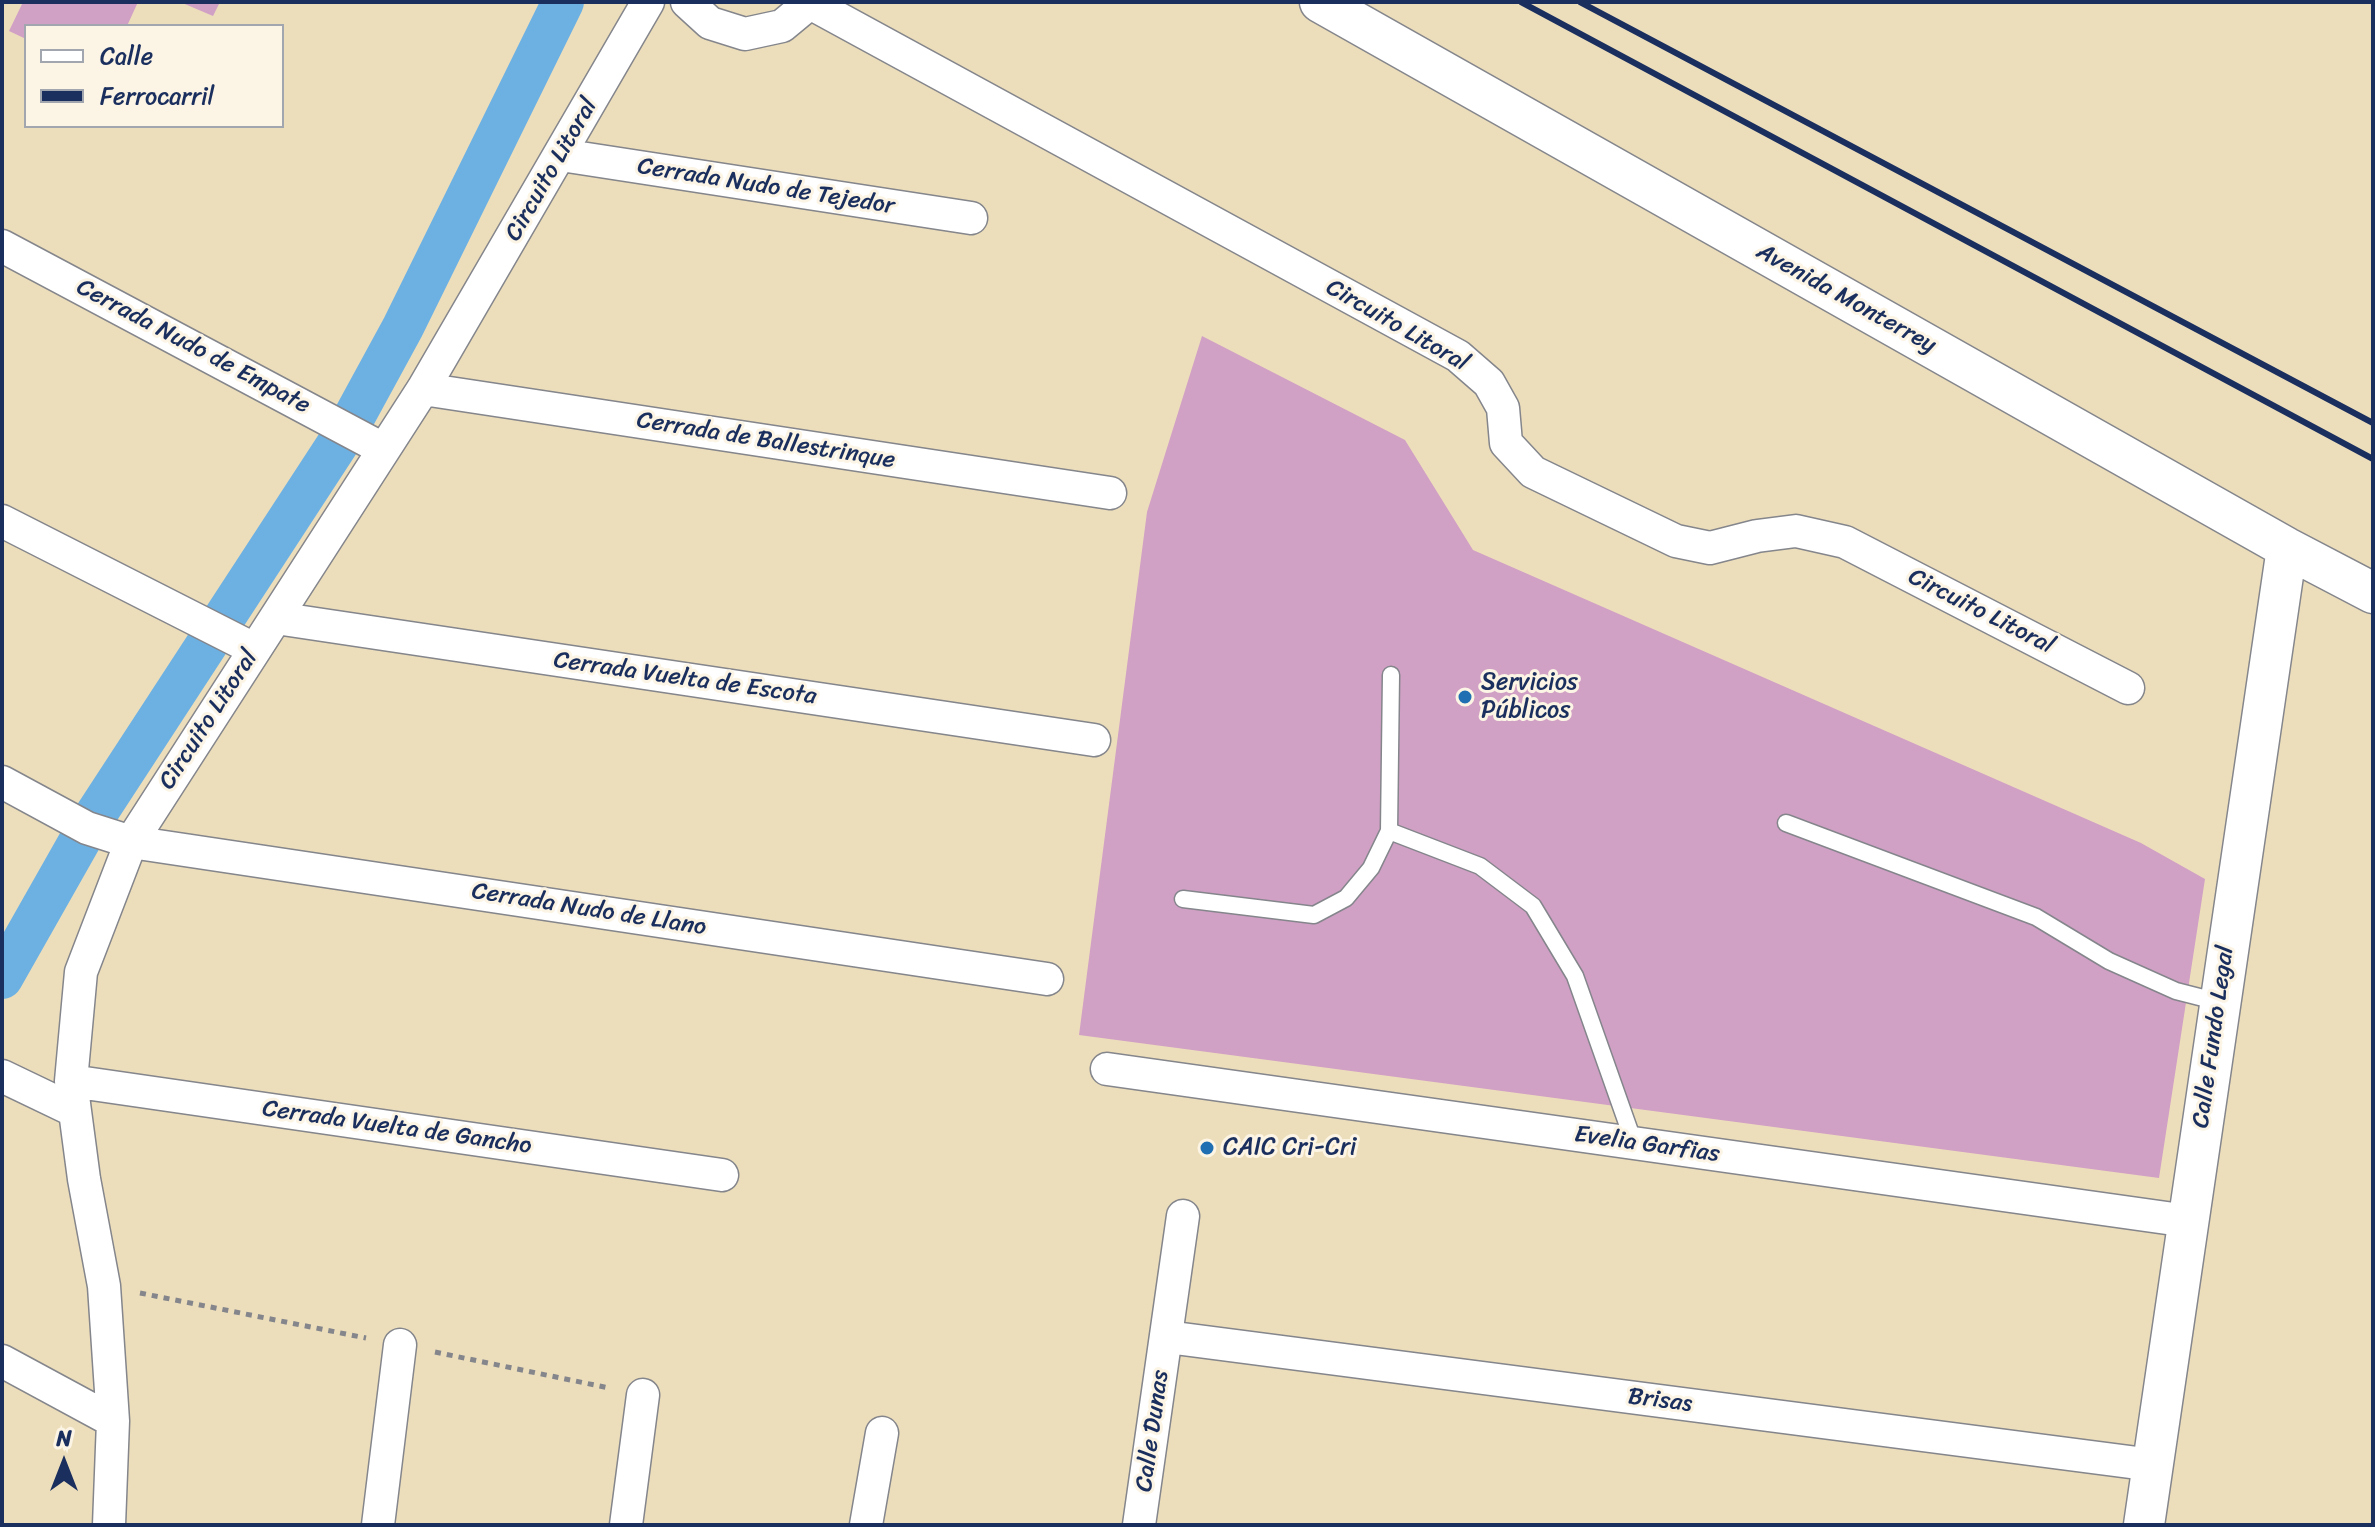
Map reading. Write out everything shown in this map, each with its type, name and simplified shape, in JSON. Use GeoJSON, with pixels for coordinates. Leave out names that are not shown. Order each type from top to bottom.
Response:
{"type":"FeatureCollection","features":[{"type":"Feature","properties":{"kind":"street","name":"Circuito Litoral"},"geometry":{"type":"LineString","coordinates":[[109,1525],[113,1421],[104,1286],[84,1179],[73,1096],[81,972],[131,842],[423,389],[648,2]]}},
{"type":"Feature","properties":{"kind":"street","name":"Circuito Litoral"},"geometry":{"type":"LineString","coordinates":[[687,2],[710,23],[745,34],[782,26],[810,2],[1458,356],[1489,383],[1503,408],[1506,443],[1533,472],[1676,541],[1710,548],[1757,536],[1796,531],[1845,542],[2128,688]]}},
{"type":"Feature","properties":{"kind":"street","name":"Avenida Monterrey"},"geometry":{"type":"LineString","coordinates":[[1320,2],[2287,548],[2373,593]]}},
{"type":"Feature","properties":{"kind":"street","name":"Cerrada Nudo de Tejedor"},"geometry":{"type":"LineString","coordinates":[[561,155],[971,218]]}},
{"type":"Feature","properties":{"kind":"street","name":"Cerrada Nudo de Empate"},"geometry":{"type":"LineString","coordinates":[[2,246],[383,449]]}},
{"type":"Feature","properties":{"kind":"street","name":"Cerrada de Ballestrinque"},"geometry":{"type":"LineString","coordinates":[[423,389],[1110,493]]}},
{"type":"Feature","properties":{"kind":"street"},"geometry":{"type":"LineString","coordinates":[[2,521],[254,649]]}},
{"type":"Feature","properties":{"kind":"street","name":"Calle Fundo Legal"},"geometry":{"type":"LineString","coordinates":[[2144,1525],[2287,548]]}},
{"type":"Feature","properties":{"kind":"street","name":"Cerrada Vuelta de Escota"},"geometry":{"type":"LineString","coordinates":[[276,618],[1094,740]]}},
{"type":"Feature","properties":{"kind":"street","name":"Cerrada Nudo de Llano"},"geometry":{"type":"LineString","coordinates":[[2,782],[87,828],[131,842],[1047,979]]}},
{"type":"Feature","properties":{"kind":"street","name":"Evelia Garfias"},"geometry":{"type":"LineString","coordinates":[[1107,1069],[2188,1221]]}},
{"type":"Feature","properties":{"kind":"street","name":"Cerrada Vuelta de Gancho"},"geometry":{"type":"LineString","coordinates":[[2,1076],[73,1096],[722,1175]]}},
{"type":"Feature","properties":{"kind":"street","name":"Calle Dunas"},"geometry":{"type":"LineString","coordinates":[[1139,1525],[1183,1216]]}},
{"type":"Feature","properties":{"kind":"street","name":"Brisas"},"geometry":{"type":"LineString","coordinates":[[1167,1337],[2153,1465]]}},
{"type":"Feature","properties":{"kind":"street"},"geometry":{"type":"LineString","coordinates":[[378,1525],[400,1345]]}},
{"type":"Feature","properties":{"kind":"street"},"geometry":{"type":"LineString","coordinates":[[2,1361],[113,1421]]}},
{"type":"Feature","properties":{"kind":"street"},"geometry":{"type":"LineString","coordinates":[[626,1525],[643,1395]]}},
{"type":"Feature","properties":{"kind":"street"},"geometry":{"type":"LineString","coordinates":[[866,1525],[882,1433]]}},
{"type":"Feature","properties":{"kind":"lane"},"geometry":{"type":"LineString","coordinates":[[1183,899],[1314,915],[1346,898],[1371,868],[1389,831],[1391,675]]}},
{"type":"Feature","properties":{"kind":"lane"},"geometry":{"type":"LineString","coordinates":[[1786,823],[2036,917],[2109,961],[2176,991],[2219,1002]]}},
{"type":"Feature","properties":{"kind":"lane"},"geometry":{"type":"LineString","coordinates":[[1389,831],[1480,866],[1533,906],[1575,976],[1634,1143]]}},
{"type":"Feature","properties":{"kind":"building"},"geometry":{"type":"Polygon","coordinates":[[[23,2],[138,2],[128,24],[24,24],[24,38],[9,31],[23,2]]]}},
{"type":"Feature","properties":{"kind":"building"},"geometry":{"type":"Polygon","coordinates":[[[180,2],[220,2],[213,16],[180,2]]]}},
{"type":"Feature","properties":{"kind":"building","name":"Servicios Públicos"},"geometry":{"type":"Polygon","coordinates":[[[1202,336],[1405,440],[1473,550],[2141,843],[2205,879],[2159,1178],[1079,1035],[1147,512],[1202,336]]]}},
{"type":"Feature","properties":{"kind":"waterway"},"geometry":{"type":"LineString","coordinates":[[2,978],[87,828],[348,428],[403,327],[563,2]]}},
{"type":"Feature","properties":{"kind":"railway"},"geometry":{"type":"LineString","coordinates":[[1521,2],[2373,459]]}},
{"type":"Feature","properties":{"kind":"railway"},"geometry":{"type":"LineString","coordinates":[[1580,2],[2373,423]]}},
{"type":"Feature","properties":{"kind":"place","name":"Servicios Públicos"},"geometry":{"type":"Point","coordinates":[1465,697]}},
{"type":"Feature","properties":{"kind":"place","name":"CAIC Cri-Cri"},"geometry":{"type":"Point","coordinates":[1207,1148]}}]}
